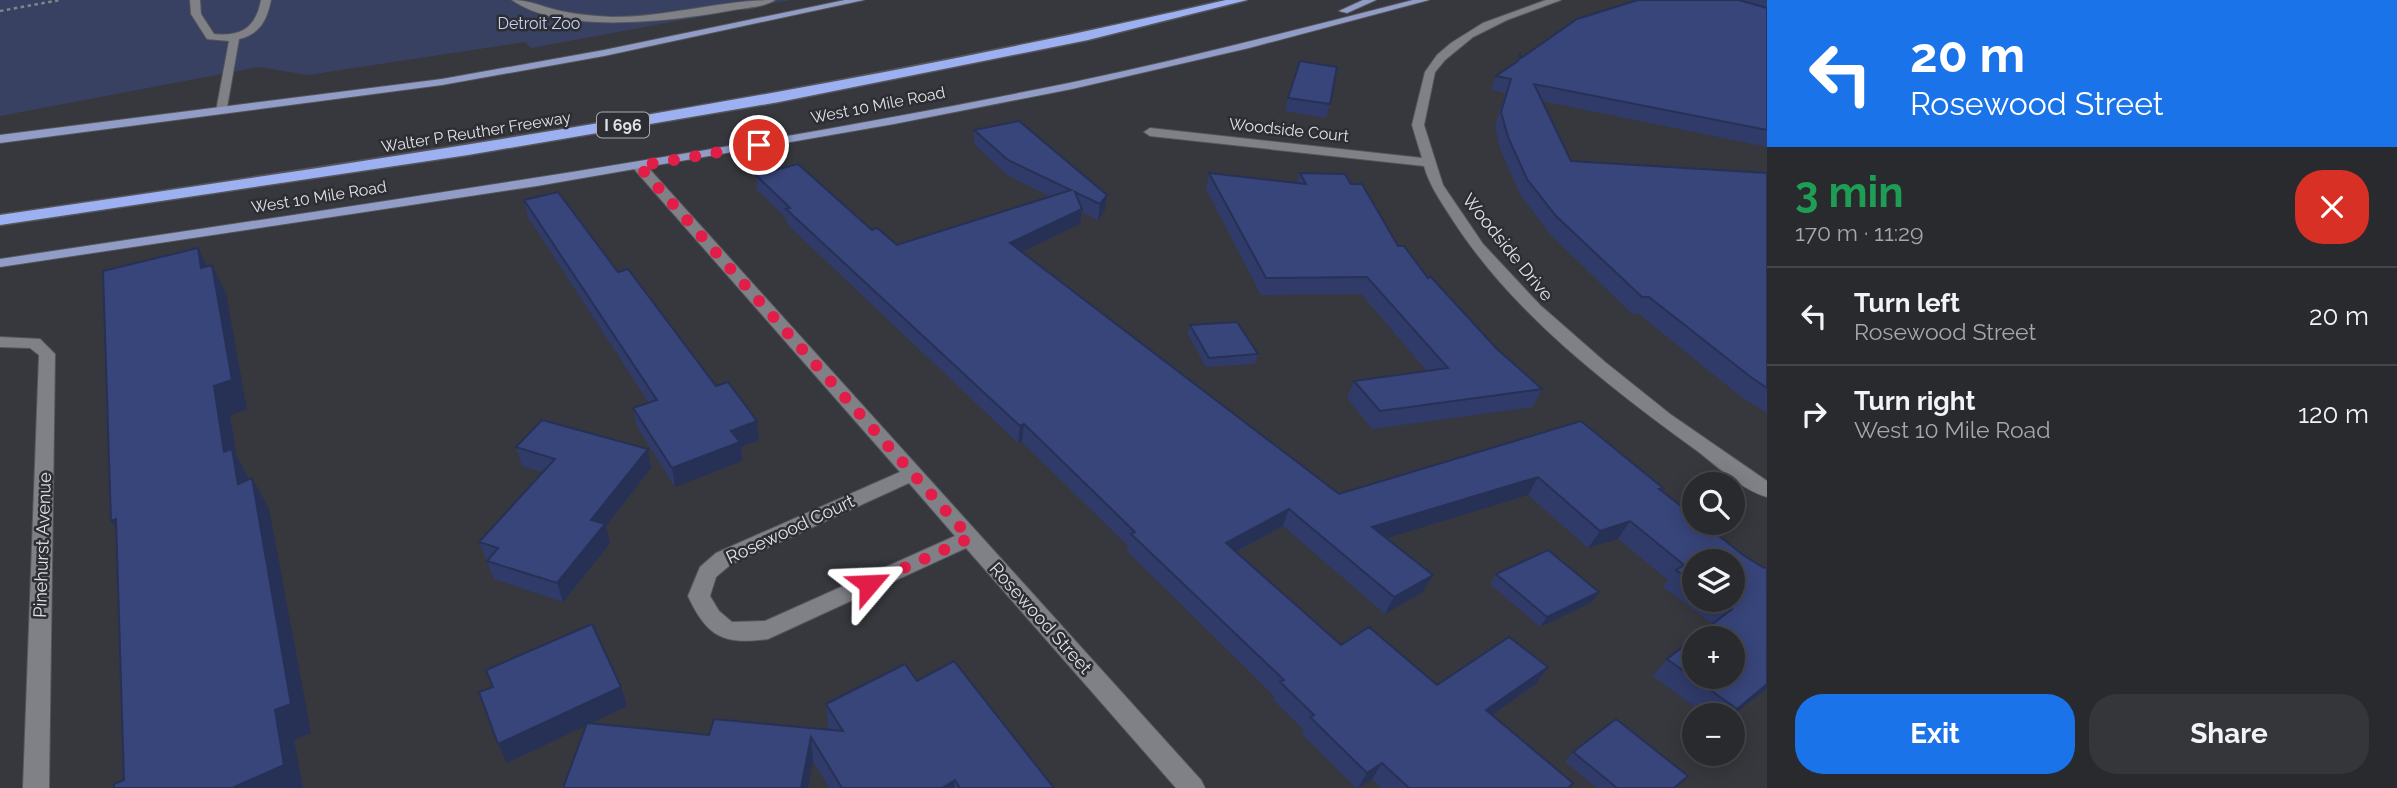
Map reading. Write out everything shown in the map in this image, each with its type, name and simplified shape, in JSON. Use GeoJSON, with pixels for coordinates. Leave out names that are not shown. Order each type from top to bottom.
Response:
{"type":"FeatureCollection","features":[{"type":"Feature","properties":{"kind":"highway","name":"Walter P Reuther Freeway"},"geometry":{"type":"LineString","coordinates":[[0,219],[410,160],[703,112],[956,64],[1241,0]]}},
{"type":"Feature","properties":{"kind":"main road"},"geometry":{"type":"LineString","coordinates":[[0,139],[442,82],[550,63],[859,0]]}},
{"type":"Feature","properties":{"kind":"main road"},"geometry":{"type":"LineString","coordinates":[[1236,50],[1294,25],[1371,0]]}},
{"type":"Feature","properties":{"kind":"main road","name":"West 10 Mile Road"},"geometry":{"type":"LineString","coordinates":[[0,263],[639,166],[893,121],[1236,50],[1424,0]]}},
{"type":"Feature","properties":{"kind":"street"},"geometry":{"type":"LineString","coordinates":[[195,0],[196,14],[211,37],[234,40],[256,28],[265,12],[266,0]]}},
{"type":"Feature","properties":{"kind":"street"},"geometry":{"type":"LineString","coordinates":[[517,0],[545,12],[645,21],[770,0]]}},
{"type":"Feature","properties":{"kind":"street","name":"Woodside Drive"},"geometry":{"type":"LineString","coordinates":[[1556,0],[1514,13],[1482,28],[1454,48],[1432,70],[1419,97],[1417,126],[1425,162],[1445,199],[1469,234],[1548,324],[1654,411],[1767,490]]}},
{"type":"Feature","properties":{"kind":"street"},"geometry":{"type":"LineString","coordinates":[[222,111],[234,40]]}},
{"type":"Feature","properties":{"kind":"street","name":"Woodside Court"},"geometry":{"type":"LineString","coordinates":[[1150,132],[1425,162]]}},
{"type":"Feature","properties":{"kind":"street","name":"Rosewood Street"},"geometry":{"type":"LineString","coordinates":[[639,166],[1192,788]]}},
{"type":"Feature","properties":{"kind":"street","name":"Pinehurst Avenue"},"geometry":{"type":"LineString","coordinates":[[0,342],[34,343],[47,354],[36,788]]}},
{"type":"Feature","properties":{"kind":"street","name":"Rosewood Court"},"geometry":{"type":"LineString","coordinates":[[914,474],[723,558],[707,573],[699,596],[713,623],[722,630],[742,634],[768,630],[970,538]]}},
{"type":"Feature","properties":{"kind":"path"},"geometry":{"type":"LineString","coordinates":[[0,11],[60,0]]}},
{"type":"Feature","properties":{"kind":"green space","name":"Detroit Zoo"},"geometry":{"type":"Polygon","coordinates":[[[0,0],[791,0],[531,48],[525,42],[308,75],[259,67],[0,116],[0,0]]]}},
{"type":"Feature","properties":{"kind":"building"},"geometry":{"type":"Polygon","coordinates":[[[1638,0],[1739,0],[1767,8],[1767,130],[1534,84],[1571,161],[1767,173],[1767,388],[1649,297],[1642,297],[1556,216],[1527,179],[1508,137],[1501,112],[1511,79],[1496,76],[1518,61],[1520,55],[1521,58],[1577,19],[1638,0]]]}},
{"type":"Feature","properties":{"kind":"building"},"geometry":{"type":"Polygon","coordinates":[[[1300,61],[1337,67],[1330,104],[1288,98],[1300,61]]]}},
{"type":"Feature","properties":{"kind":"building"},"geometry":{"type":"Polygon","coordinates":[[[1019,121],[1107,195],[1100,204],[1075,192],[1082,209],[1010,243],[1339,494],[1581,421],[1682,507],[1682,535],[1718,535],[1736,549],[1682,549],[1682,563],[1630,521],[1600,531],[1538,477],[1372,527],[1433,575],[1394,597],[1289,509],[1226,543],[1341,645],[1369,627],[1437,685],[1509,637],[1548,667],[1486,710],[1573,783],[1568,788],[1409,788],[1382,763],[1367,773],[1310,717],[1314,715],[1280,682],[1284,680],[1131,534],[1135,532],[1024,424],[1020,426],[786,209],[790,208],[756,175],[798,164],[872,230],[877,228],[897,245],[1071,190],[1008,160],[974,130],[1019,121]]]}},
{"type":"Feature","properties":{"kind":"building"},"geometry":{"type":"Polygon","coordinates":[[[1209,173],[1306,184],[1300,173],[1345,174],[1351,184],[1362,184],[1398,246],[1404,246],[1428,278],[1431,277],[1496,348],[1542,389],[1380,411],[1354,381],[1448,368],[1367,277],[1266,278],[1209,173]]]}},
{"type":"Feature","properties":{"kind":"building"},"geometry":{"type":"Polygon","coordinates":[[[558,192],[618,272],[628,269],[716,386],[728,382],[757,421],[731,431],[740,442],[672,468],[633,408],[657,400],[524,200],[558,192]]]}},
{"type":"Feature","properties":{"kind":"building"},"geometry":{"type":"Polygon","coordinates":[[[198,248],[201,268],[212,265],[232,380],[214,386],[224,452],[232,449],[238,484],[252,478],[291,704],[275,710],[284,765],[232,788],[114,788],[114,784],[124,780],[116,519],[111,521],[103,271],[198,248]]]}},
{"type":"Feature","properties":{"kind":"building"},"geometry":{"type":"Polygon","coordinates":[[[1237,322],[1258,354],[1209,358],[1190,325],[1237,322]]]}},
{"type":"Feature","properties":{"kind":"building"},"geometry":{"type":"Polygon","coordinates":[[[542,420],[648,449],[591,520],[605,524],[557,583],[487,561],[498,548],[479,542],[555,459],[516,447],[542,420]]]}},
{"type":"Feature","properties":{"kind":"building"},"geometry":{"type":"Polygon","coordinates":[[[1548,550],[1599,592],[1547,617],[1496,574],[1548,550]]]}},
{"type":"Feature","properties":{"kind":"building"},"geometry":{"type":"Polygon","coordinates":[[[1745,556],[1764,568],[1767,567],[1767,684],[1744,703],[1729,703],[1709,689],[1745,689],[1745,626],[1710,626],[1728,612],[1745,612],[1745,556]]]}},
{"type":"Feature","properties":{"kind":"building"},"geometry":{"type":"Polygon","coordinates":[[[592,624],[621,687],[498,744],[479,692],[493,687],[486,670],[592,624]]]}},
{"type":"Feature","properties":{"kind":"building"},"geometry":{"type":"Polygon","coordinates":[[[1682,647],[1682,670],[1667,659],[1682,647]]]}},
{"type":"Feature","properties":{"kind":"building"},"geometry":{"type":"Polygon","coordinates":[[[954,661],[1054,788],[960,788],[955,780],[942,788],[842,788],[811,737],[801,788],[563,788],[587,723],[709,735],[714,719],[843,731],[826,704],[905,664],[917,681],[954,661]]]}},
{"type":"Feature","properties":{"kind":"building"},"geometry":{"type":"Polygon","coordinates":[[[1616,719],[1688,776],[1674,788],[1617,788],[1573,752],[1616,719]]]}},
{"type":"Feature","properties":{"kind":"route"},"geometry":{"type":"LineString","coordinates":[[759,145],[639,166],[970,538],[869,584]]}}]}
